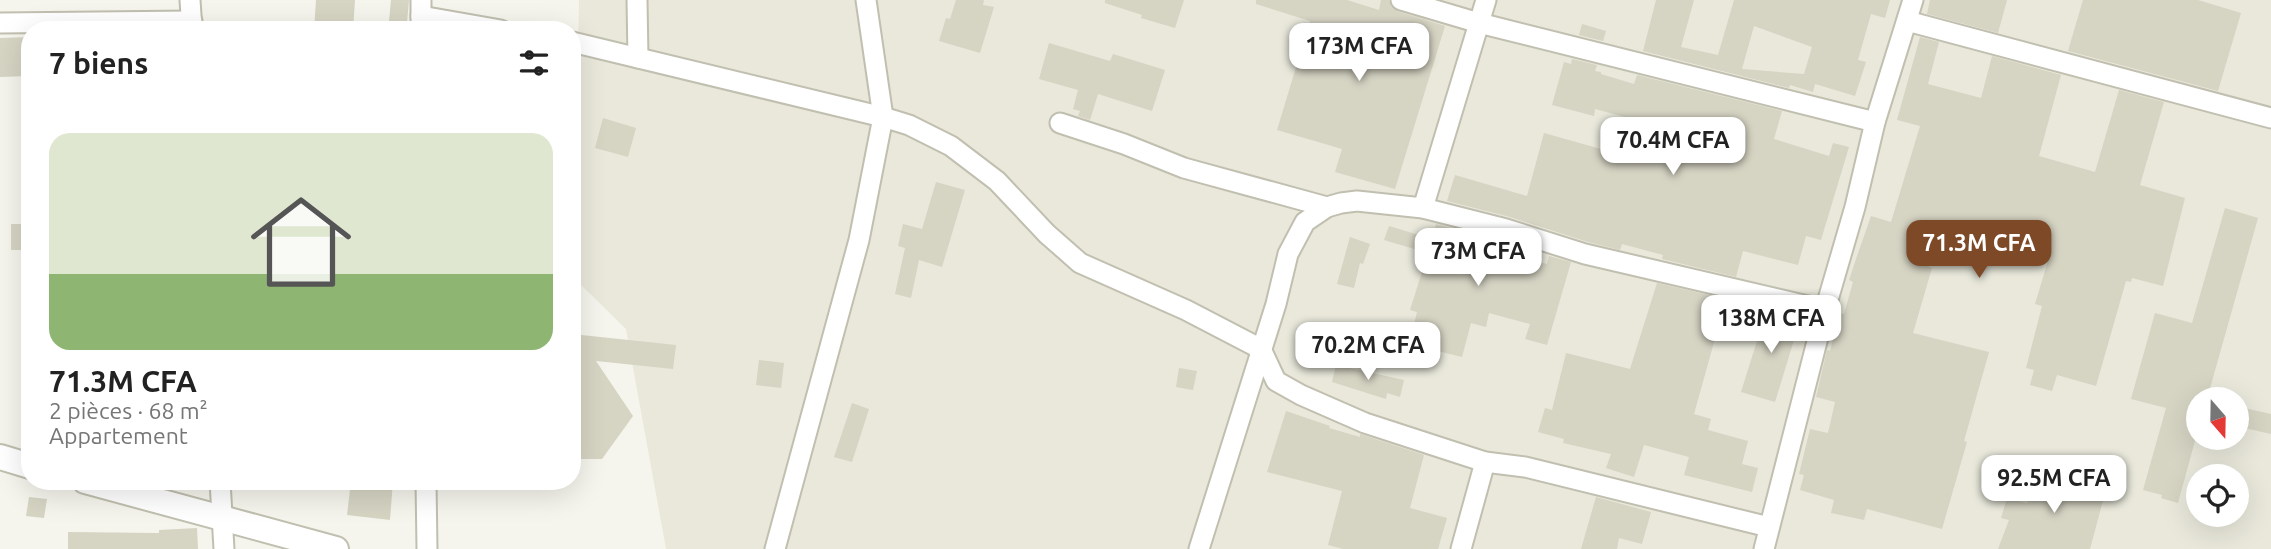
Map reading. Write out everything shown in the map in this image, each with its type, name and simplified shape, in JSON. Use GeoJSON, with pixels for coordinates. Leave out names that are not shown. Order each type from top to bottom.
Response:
{"type":"FeatureCollection","features":[{"type":"Feature","properties":{"kind":"street"},"geometry":{"type":"LineString","coordinates":[[190,0],[192,21]]}},
{"type":"Feature","properties":{"kind":"street"},"geometry":{"type":"LineString","coordinates":[[636,0],[638,58]]}},
{"type":"Feature","properties":{"kind":"street"},"geometry":{"type":"LineString","coordinates":[[775,549],[859,240],[883,117],[866,0]]}},
{"type":"Feature","properties":{"kind":"street"},"geometry":{"type":"LineString","coordinates":[[1401,0],[1479,23],[1875,122]]}},
{"type":"Feature","properties":{"kind":"street"},"geometry":{"type":"LineString","coordinates":[[1423,208],[1486,0]]}},
{"type":"Feature","properties":{"kind":"street"},"geometry":{"type":"LineString","coordinates":[[1763,549],[1825,310],[1855,207],[1875,122],[1913,0]]}},
{"type":"Feature","properties":{"kind":"street"},"geometry":{"type":"LineString","coordinates":[[421,15],[453,21]]}},
{"type":"Feature","properties":{"kind":"street"},"geometry":{"type":"LineString","coordinates":[[1907,21],[2271,118]]}},
{"type":"Feature","properties":{"kind":"street"},"geometry":{"type":"LineString","coordinates":[[0,23],[21,23]]}},
{"type":"Feature","properties":{"kind":"street"},"geometry":{"type":"LineString","coordinates":[[581,44],[909,125],[951,146],[997,181],[1080,263],[1186,310],[1261,349],[1276,381],[1364,423],[1485,462],[1525,467],[1769,527]]}},
{"type":"Feature","properties":{"kind":"street"},"geometry":{"type":"LineString","coordinates":[[1060,123],[1184,168],[1327,208]]}},
{"type":"Feature","properties":{"kind":"street"},"geometry":{"type":"LineString","coordinates":[[1199,549],[1288,254],[1305,222],[1327,208],[1357,201],[1423,208],[1506,229],[1585,254],[1825,310]]}},
{"type":"Feature","properties":{"kind":"street"},"geometry":{"type":"LineString","coordinates":[[0,457],[21,463]]}},
{"type":"Feature","properties":{"kind":"street"},"geometry":{"type":"LineString","coordinates":[[1461,549],[1485,462]]}},
{"type":"Feature","properties":{"kind":"street"},"geometry":{"type":"LineString","coordinates":[[117,490],[336,549]]}},
{"type":"Feature","properties":{"kind":"street"},"geometry":{"type":"LineString","coordinates":[[220,490],[224,549]]}},
{"type":"Feature","properties":{"kind":"street"},"geometry":{"type":"LineString","coordinates":[[426,490],[427,549]]}},
{"type":"Feature","properties":{"kind":"shaded area"},"geometry":{"type":"Polygon","coordinates":[[[579,0],[2271,0],[2271,549],[666,549],[626,329],[581,285],[579,0]]]}},
{"type":"Feature","properties":{"kind":"building"},"geometry":{"type":"Polygon","coordinates":[[[316,0],[355,0],[354,21],[315,21],[316,0]]]}},
{"type":"Feature","properties":{"kind":"building"},"geometry":{"type":"Polygon","coordinates":[[[391,0],[409,0],[407,21],[389,21],[391,0]]]}},
{"type":"Feature","properties":{"kind":"building"},"geometry":{"type":"Polygon","coordinates":[[[956,0],[984,0],[983,5],[994,7],[980,53],[939,41],[946,18],[950,19],[956,0]]]}},
{"type":"Feature","properties":{"kind":"building"},"geometry":{"type":"Polygon","coordinates":[[[1105,0],[1184,0],[1175,28],[1141,18],[1142,15],[1105,3],[1105,0]]]}},
{"type":"Feature","properties":{"kind":"building"},"geometry":{"type":"Polygon","coordinates":[[[1256,0],[1347,0],[1379,10],[1381,0],[1389,0],[1392,8],[1397,11],[1445,26],[1395,189],[1335,172],[1342,149],[1277,130],[1310,21],[1256,4],[1256,0]]]}},
{"type":"Feature","properties":{"kind":"building"},"geometry":{"type":"Polygon","coordinates":[[[1656,0],[1694,0],[1681,47],[1718,55],[1734,0],[1890,0],[1885,18],[1871,14],[1858,60],[1866,62],[1855,96],[1815,84],[1813,92],[1790,85],[1789,88],[1643,51],[1656,0]],[[1754,26],[1742,69],[1804,74],[1812,47],[1754,26]]]}},
{"type":"Feature","properties":{"kind":"building"},"geometry":{"type":"Polygon","coordinates":[[[1930,0],[2007,0],[1998,33],[1927,14],[1930,0]]]}},
{"type":"Feature","properties":{"kind":"building"},"geometry":{"type":"Polygon","coordinates":[[[2083,0],[2198,0],[2241,13],[2218,91],[2068,51],[2083,0]]]}},
{"type":"Feature","properties":{"kind":"building"},"geometry":{"type":"Polygon","coordinates":[[[1582,24],[1606,31],[1603,41],[1579,35],[1582,24]]]}},
{"type":"Feature","properties":{"kind":"building"},"geometry":{"type":"Polygon","coordinates":[[[21,37],[21,76],[0,77],[0,38],[21,37]]]}},
{"type":"Feature","properties":{"kind":"building"},"geometry":{"type":"Polygon","coordinates":[[[1920,37],[1939,42],[1928,84],[1981,98],[1992,56],[2061,75],[2039,156],[2095,172],[2119,90],[2164,102],[2140,185],[2185,198],[2163,286],[2132,278],[2131,282],[2126,281],[2096,386],[2057,375],[2052,391],[2030,385],[2034,370],[2026,368],[2042,306],[2035,304],[2050,254],[1941,226],[1928,266],[1932,268],[1913,333],[1989,352],[1942,529],[1867,509],[1864,520],[1831,513],[1834,500],[1800,490],[1804,475],[1799,474],[1810,429],[1828,433],[1835,402],[1816,397],[1827,350],[1830,351],[1840,313],[1844,314],[1853,282],[1849,280],[1857,256],[1871,216],[1891,222],[1920,126],[1897,120],[1920,37]]]}},
{"type":"Feature","properties":{"kind":"building"},"geometry":{"type":"Polygon","coordinates":[[[1049,43],[1110,61],[1113,54],[1165,70],[1152,111],[1098,94],[1090,120],[1078,116],[1080,111],[1073,109],[1078,90],[1039,79],[1049,43]]]}},
{"type":"Feature","properties":{"kind":"building"},"geometry":{"type":"Polygon","coordinates":[[[1572,59],[1597,65],[1595,71],[1634,84],[1637,75],[1782,111],[1774,139],[1829,156],[1833,143],[1849,147],[1821,240],[1806,236],[1798,265],[1743,251],[1736,277],[1662,259],[1663,255],[1622,244],[1620,250],[1588,242],[1510,217],[1447,201],[1455,175],[1527,196],[1544,133],[1615,153],[1625,117],[1595,109],[1594,116],[1552,105],[1564,62],[1571,64],[1572,59]]]}},
{"type":"Feature","properties":{"kind":"building"},"geometry":{"type":"Polygon","coordinates":[[[603,118],[636,128],[628,157],[595,148],[603,118]]]}},
{"type":"Feature","properties":{"kind":"building"},"geometry":{"type":"Polygon","coordinates":[[[936,182],[965,190],[942,267],[919,260],[911,298],[895,294],[905,248],[898,246],[903,224],[922,229],[936,182]]]}},
{"type":"Feature","properties":{"kind":"building"},"geometry":{"type":"Polygon","coordinates":[[[2225,208],[2258,218],[2210,387],[2186,387],[2186,450],[2193,450],[2189,464],[2186,464],[2178,503],[2143,490],[2166,408],[2131,399],[2155,313],[2192,323],[2225,208]]]}},
{"type":"Feature","properties":{"kind":"building"},"geometry":{"type":"Polygon","coordinates":[[[11,224],[21,224],[21,250],[11,250],[11,224]]]}},
{"type":"Feature","properties":{"kind":"building"},"geometry":{"type":"Polygon","coordinates":[[[1436,224],[1509,243],[1506,253],[1547,264],[1549,256],[1571,262],[1547,345],[1525,339],[1530,324],[1489,313],[1486,327],[1471,323],[1462,357],[1409,344],[1417,312],[1410,310],[1428,253],[1384,240],[1389,226],[1432,239],[1436,224]]]}},
{"type":"Feature","properties":{"kind":"building"},"geometry":{"type":"Polygon","coordinates":[[[1350,237],[1370,244],[1363,264],[1360,263],[1354,288],[1337,284],[1350,237]]]}},
{"type":"Feature","properties":{"kind":"building"},"geometry":{"type":"Polygon","coordinates":[[[1657,283],[1726,299],[1694,414],[1711,419],[1708,430],[1748,441],[1742,464],[1758,468],[1752,492],[1684,475],[1689,457],[1644,445],[1634,477],[1606,468],[1611,454],[1563,443],[1564,439],[1538,432],[1545,408],[1552,410],[1566,353],[1630,369],[1657,283]]]}},
{"type":"Feature","properties":{"kind":"building"},"geometry":{"type":"Polygon","coordinates":[[[1767,309],[1801,317],[1775,402],[1741,392],[1767,309]]]}},
{"type":"Feature","properties":{"kind":"building"},"geometry":{"type":"Polygon","coordinates":[[[581,335],[676,345],[673,369],[596,361],[633,416],[602,459],[581,459],[581,335]]]}},
{"type":"Feature","properties":{"kind":"building"},"geometry":{"type":"Polygon","coordinates":[[[759,360],[784,363],[781,388],[756,385],[759,360]]]}},
{"type":"Feature","properties":{"kind":"building"},"geometry":{"type":"Polygon","coordinates":[[[1336,365],[1404,380],[1400,397],[1387,393],[1386,399],[1332,382],[1336,365]]]}},
{"type":"Feature","properties":{"kind":"building"},"geometry":{"type":"Polygon","coordinates":[[[1179,368],[1197,371],[1193,390],[1176,387],[1179,368]]]}},
{"type":"Feature","properties":{"kind":"building"},"geometry":{"type":"Polygon","coordinates":[[[852,403],[869,409],[852,462],[834,457],[852,403]]]}},
{"type":"Feature","properties":{"kind":"building"},"geometry":{"type":"Polygon","coordinates":[[[2249,409],[2271,414],[2271,434],[2249,429],[2249,409]]]}},
{"type":"Feature","properties":{"kind":"building"},"geometry":{"type":"Polygon","coordinates":[[[1286,411],[1330,426],[1329,428],[1360,437],[1360,434],[1424,455],[1410,508],[1447,518],[1438,549],[1343,549],[1328,545],[1342,491],[1267,472],[1286,411]]]}},
{"type":"Feature","properties":{"kind":"building"},"geometry":{"type":"Polygon","coordinates":[[[2035,473],[2081,486],[2084,476],[2108,482],[2090,549],[1998,549],[2009,520],[2001,518],[2007,498],[2027,503],[2035,473]]]}},
{"type":"Feature","properties":{"kind":"building"},"geometry":{"type":"Polygon","coordinates":[[[350,490],[392,490],[390,520],[347,515],[350,490]]]}},
{"type":"Feature","properties":{"kind":"building"},"geometry":{"type":"Polygon","coordinates":[[[29,497],[47,499],[44,518],[26,516],[29,497]]]}},
{"type":"Feature","properties":{"kind":"building"},"geometry":{"type":"Polygon","coordinates":[[[1596,497],[1651,512],[1642,544],[1619,538],[1617,549],[1581,549],[1596,497]]]}},
{"type":"Feature","properties":{"kind":"building"},"geometry":{"type":"Polygon","coordinates":[[[197,528],[198,549],[68,549],[68,532],[159,533],[159,530],[197,528]]]}}]}
